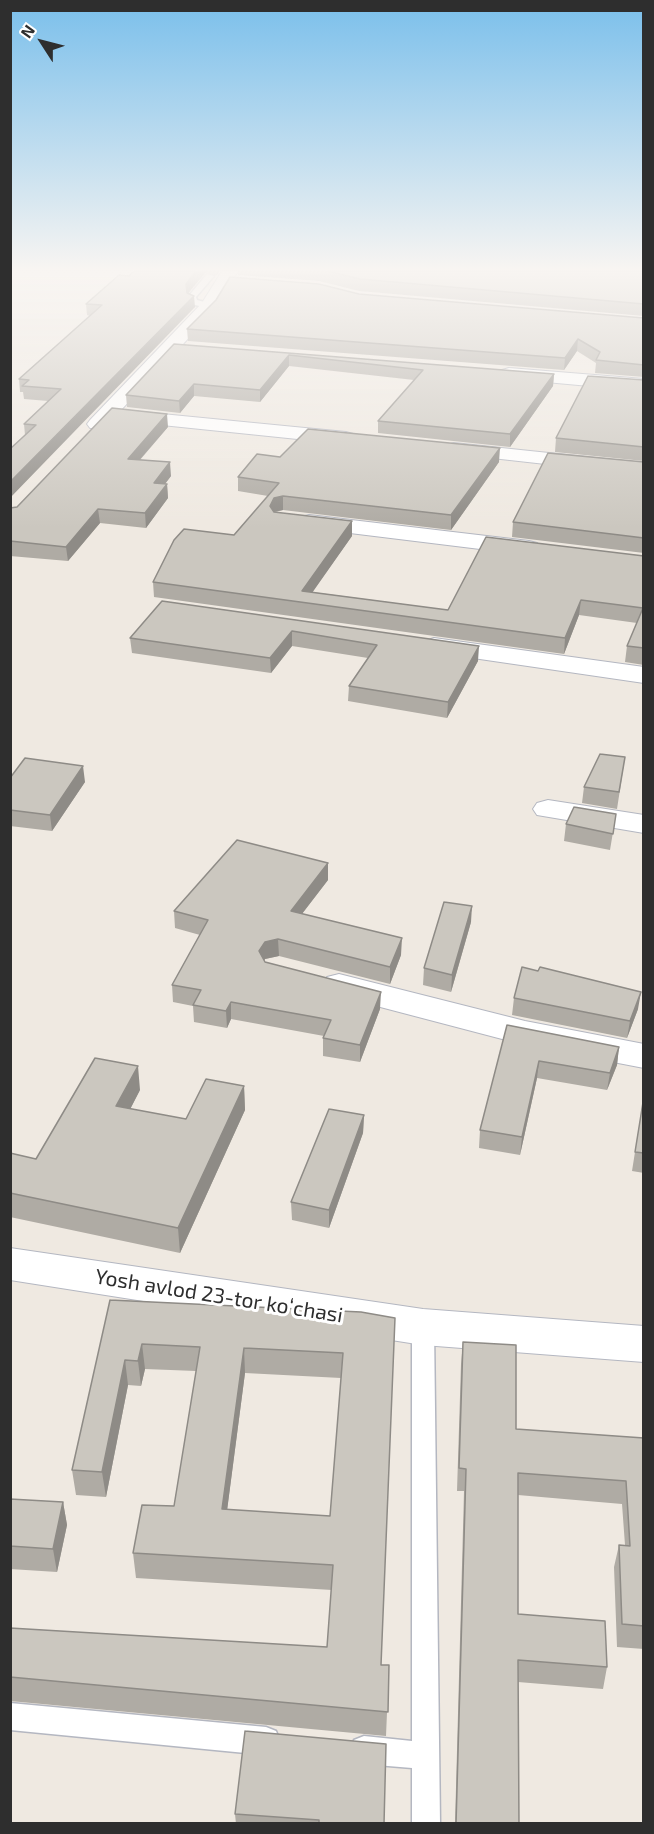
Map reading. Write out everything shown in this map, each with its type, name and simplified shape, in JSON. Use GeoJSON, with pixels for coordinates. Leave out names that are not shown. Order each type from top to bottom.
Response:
{"type":"FeatureCollection","features":[{"type":"Feature","properties":{"kind":"street"},"geometry":{"type":"LineString","coordinates":[[84,438],[160,357]]}},
{"type":"Feature","properties":{"kind":"street"},"geometry":{"type":"LineString","coordinates":[[491,373],[644,385]]}},
{"type":"Feature","properties":{"kind":"street"},"geometry":{"type":"LineString","coordinates":[[108,413],[370,440]]}},
{"type":"Feature","properties":{"kind":"street"},"geometry":{"type":"LineString","coordinates":[[438,447],[644,469]]}},
{"type":"Feature","properties":{"kind":"street"},"geometry":{"type":"LineString","coordinates":[[283,519],[552,551]]}},
{"type":"Feature","properties":{"kind":"street"},"geometry":{"type":"LineString","coordinates":[[409,642],[644,675]]}},
{"type":"Feature","properties":{"kind":"street"},"geometry":{"type":"LineString","coordinates":[[548,809],[644,824]]}},
{"type":"Feature","properties":{"kind":"street"},"geometry":{"type":"LineString","coordinates":[[312,978],[525,1033],[644,1056]]}},
{"type":"Feature","properties":{"kind":"street","name":"Yosh avlod 23-tor koʻchasi"},"geometry":{"type":"LineString","coordinates":[[10,1264],[423,1327],[644,1344]]}},
{"type":"Feature","properties":{"kind":"lane"},"geometry":{"type":"LineString","coordinates":[[423,1327],[426,1824]]}},
{"type":"Feature","properties":{"kind":"lane"},"geometry":{"type":"LineString","coordinates":[[10,1716],[296,1744]]}},
{"type":"Feature","properties":{"kind":"lane"},"geometry":{"type":"LineString","coordinates":[[343,1748],[426,1756]]}},
{"type":"Feature","properties":{"kind":"building"},"geometry":{"type":"Polygon","coordinates":[[[44,357],[134,357],[10,482],[10,449],[36,425],[24,424],[61,389],[22,386],[29,380],[19,379],[44,357]]]}},
{"type":"Feature","properties":{"kind":"building"},"geometry":{"type":"Polygon","coordinates":[[[162,357],[288,357],[260,390],[194,384],[179,401],[126,395],[162,357]]]}},
{"type":"Feature","properties":{"kind":"building"},"geometry":{"type":"Polygon","coordinates":[[[303,357],[333,357],[554,374],[510,434],[378,421],[423,370],[303,357]]]}},
{"type":"Feature","properties":{"kind":"building"},"geometry":{"type":"Polygon","coordinates":[[[598,357],[644,357],[644,365],[596,360],[598,357]]]}},
{"type":"Feature","properties":{"kind":"building"},"geometry":{"type":"Polygon","coordinates":[[[588,376],[644,380],[644,447],[556,438],[588,376]]]}},
{"type":"Feature","properties":{"kind":"building"},"geometry":{"type":"Polygon","coordinates":[[[112,408],[167,414],[128,459],[170,462],[154,483],[167,484],[145,513],[98,509],[66,547],[10,541],[10,508],[17,507],[112,408]]]}},
{"type":"Feature","properties":{"kind":"building"},"geometry":{"type":"Polygon","coordinates":[[[308,429],[500,448],[451,515],[283,496],[274,498],[270,506],[274,512],[352,521],[302,591],[448,610],[486,537],[644,556],[644,648],[627,646],[643,608],[581,600],[565,638],[153,582],[174,540],[184,529],[234,535],[279,483],[238,477],[257,454],[280,457],[308,429]]]}},
{"type":"Feature","properties":{"kind":"building"},"geometry":{"type":"Polygon","coordinates":[[[548,453],[644,462],[644,538],[513,522],[548,453]]]}},
{"type":"Feature","properties":{"kind":"building"},"geometry":{"type":"Polygon","coordinates":[[[162,601],[479,646],[448,702],[349,686],[377,645],[292,631],[270,658],[130,638],[162,601]]]}},
{"type":"Feature","properties":{"kind":"building"},"geometry":{"type":"Polygon","coordinates":[[[600,754],[625,757],[619,792],[584,787],[600,754]]]}},
{"type":"Feature","properties":{"kind":"building"},"geometry":{"type":"Polygon","coordinates":[[[25,758],[83,766],[50,815],[10,810],[10,778],[25,758]]]}},
{"type":"Feature","properties":{"kind":"building"},"geometry":{"type":"Polygon","coordinates":[[[574,807],[616,814],[613,834],[566,824],[574,807]]]}},
{"type":"Feature","properties":{"kind":"building"},"geometry":{"type":"Polygon","coordinates":[[[237,840],[328,863],[291,911],[402,938],[390,967],[278,939],[265,942],[259,951],[265,962],[381,992],[360,1045],[323,1038],[331,1020],[231,1002],[226,1011],[193,1005],[201,990],[172,985],[208,920],[174,911],[237,840]]]}},
{"type":"Feature","properties":{"kind":"building"},"geometry":{"type":"Polygon","coordinates":[[[444,902],[472,906],[452,975],[424,968],[444,902]]]}},
{"type":"Feature","properties":{"kind":"building"},"geometry":{"type":"Polygon","coordinates":[[[522,967],[538,971],[540,967],[641,992],[630,1021],[514,998],[522,967]]]}},
{"type":"Feature","properties":{"kind":"building"},"geometry":{"type":"Polygon","coordinates":[[[507,1025],[619,1047],[610,1073],[539,1061],[522,1137],[480,1130],[507,1025]]]}},
{"type":"Feature","properties":{"kind":"building"},"geometry":{"type":"Polygon","coordinates":[[[95,1058],[138,1066],[116,1106],[186,1119],[206,1079],[244,1086],[178,1228],[10,1193],[10,1153],[36,1159],[95,1058]]]}},
{"type":"Feature","properties":{"kind":"building"},"geometry":{"type":"Polygon","coordinates":[[[644,1096],[644,1153],[635,1152],[644,1096]]]}},
{"type":"Feature","properties":{"kind":"building"},"geometry":{"type":"Polygon","coordinates":[[[329,1109],[364,1115],[329,1210],[291,1202],[329,1109]]]}},
{"type":"Feature","properties":{"kind":"building"},"geometry":{"type":"Polygon","coordinates":[[[110,1300],[361,1312],[395,1318],[381,1665],[389,1665],[388,1712],[10,1677],[10,1628],[327,1647],[333,1565],[133,1553],[142,1505],[174,1506],[200,1347],[142,1344],[138,1361],[125,1360],[102,1472],[72,1470],[110,1300]],[[244,1348],[222,1509],[330,1516],[343,1353],[244,1348]]]}},
{"type":"Feature","properties":{"kind":"building"},"geometry":{"type":"Polygon","coordinates":[[[463,1342],[516,1345],[516,1429],[644,1438],[644,1626],[622,1624],[619,1545],[630,1546],[626,1481],[518,1473],[518,1614],[605,1621],[607,1667],[518,1660],[519,1824],[456,1824],[466,1469],[459,1468],[463,1342]]]}},
{"type":"Feature","properties":{"kind":"building"},"geometry":{"type":"Polygon","coordinates":[[[10,1499],[63,1502],[53,1549],[10,1546],[10,1499]]]}},
{"type":"Feature","properties":{"kind":"building"},"geometry":{"type":"Polygon","coordinates":[[[245,1731],[386,1744],[384,1824],[319,1824],[319,1820],[235,1814],[245,1731]]]}}]}
